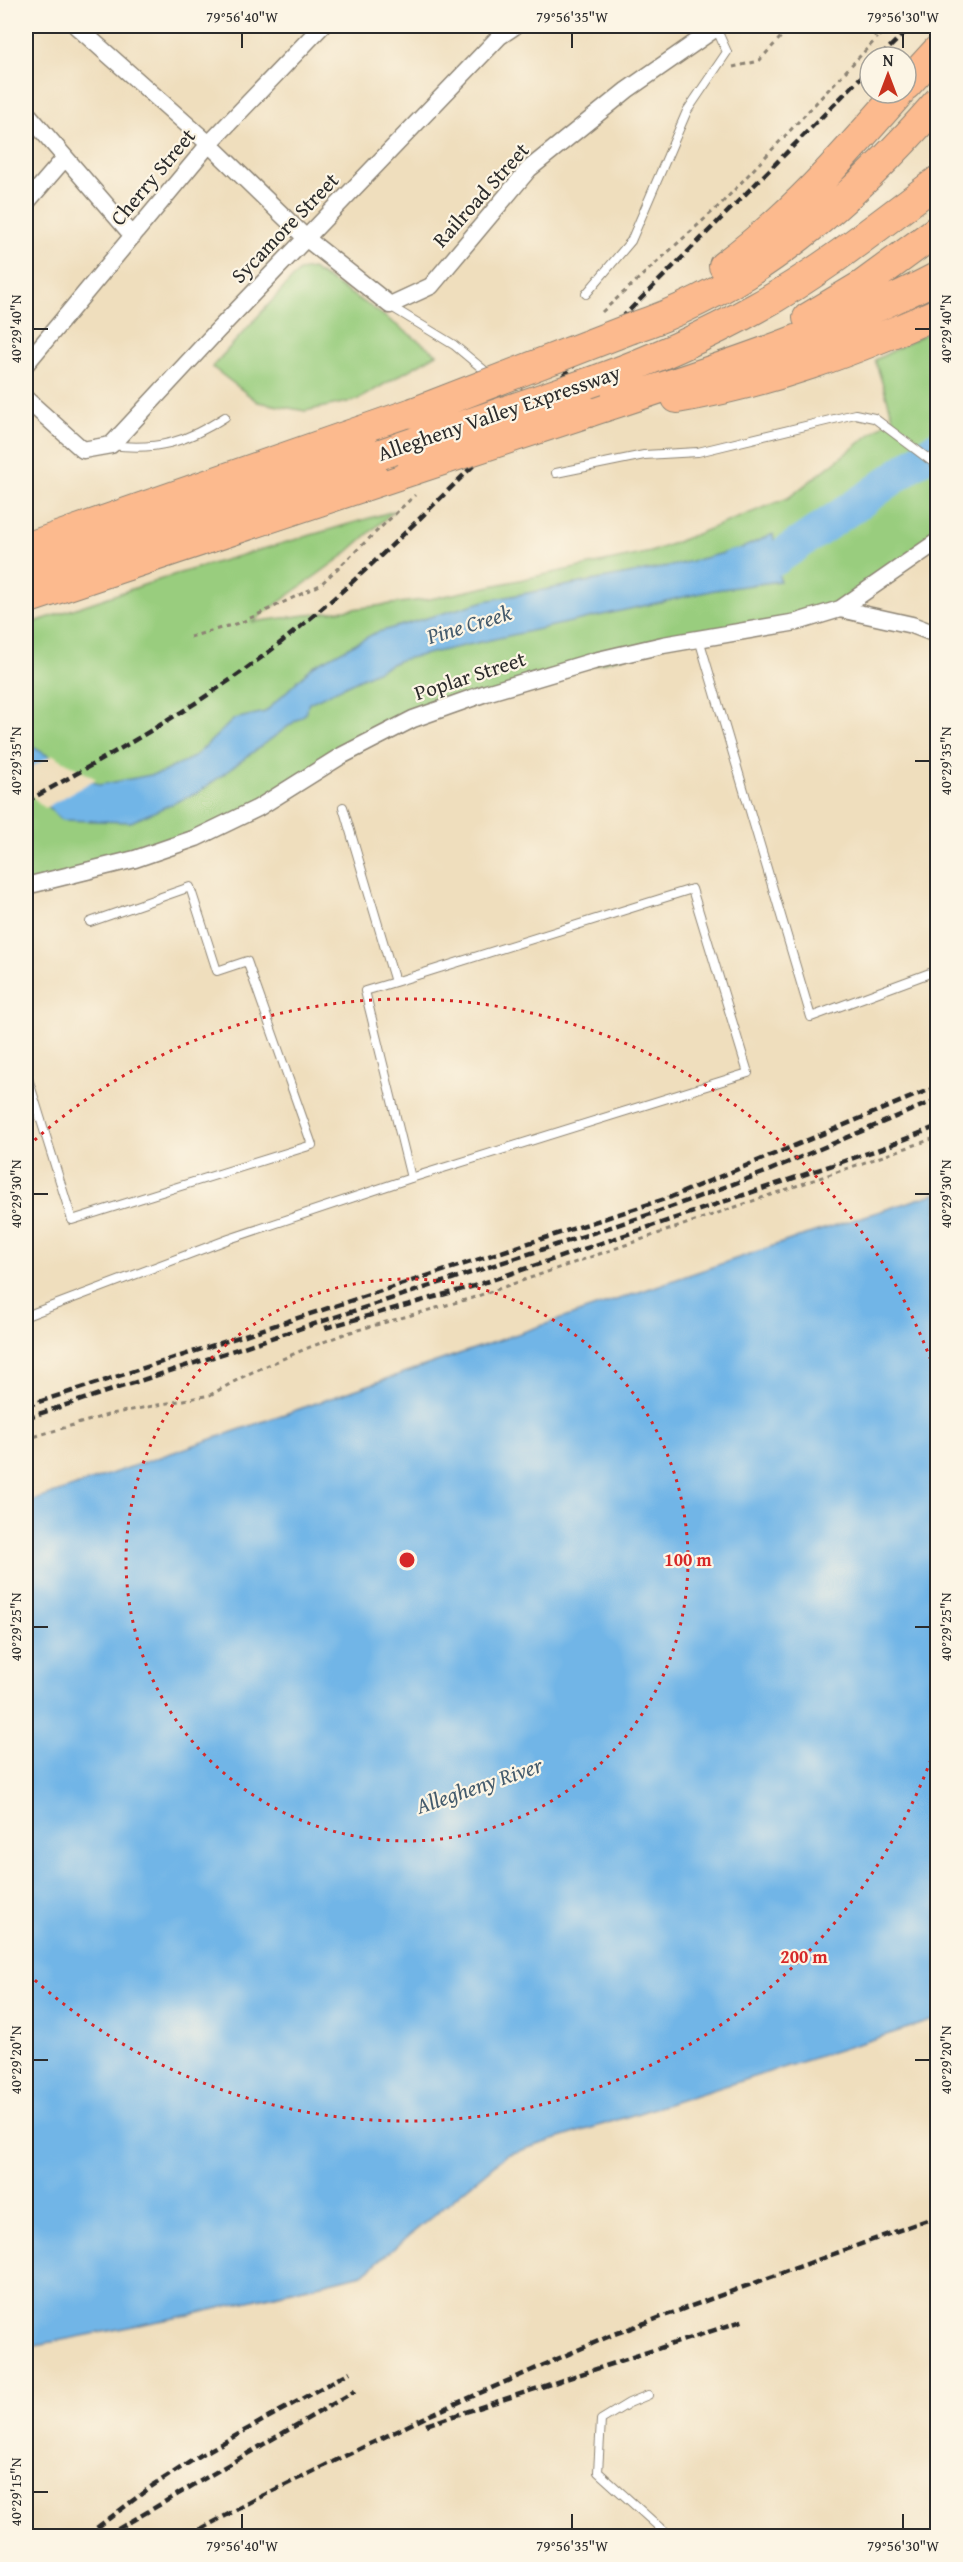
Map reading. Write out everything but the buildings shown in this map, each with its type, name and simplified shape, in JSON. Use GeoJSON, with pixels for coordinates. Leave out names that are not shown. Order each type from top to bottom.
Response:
{"type":"FeatureCollection","features":[{"type":"Feature","properties":{"kind":"highway"},"geometry":{"type":"LineString","coordinates":[[918,72],[938,50]]}},
{"type":"Feature","properties":{"kind":"highway"},"geometry":{"type":"LineString","coordinates":[[26,548],[413,413],[671,315],[706,299],[771,256],[822,217],[870,174],[938,102]]}},
{"type":"Feature","properties":{"kind":"highway"},"geometry":{"type":"LineString","coordinates":[[632,328],[738,255],[783,219],[829,173],[888,105]]}},
{"type":"Feature","properties":{"kind":"highway","name":"Allegheny Valley Expressway"},"geometry":{"type":"LineString","coordinates":[[26,572],[597,381],[700,337],[758,307],[838,255],[937,182]]}},
{"type":"Feature","properties":{"kind":"highway"},"geometry":{"type":"LineString","coordinates":[[742,359],[863,285],[938,230]]}},
{"type":"Feature","properties":{"kind":"highway","name":"Allegheny Valley Expressway"},"geometry":{"type":"LineString","coordinates":[[26,599],[742,359],[808,335],[938,277]]}},
{"type":"Feature","properties":{"kind":"highway"},"geometry":{"type":"LineString","coordinates":[[588,412],[695,395],[781,375],[860,347],[938,313]]}},
{"type":"Feature","properties":{"kind":"street"},"geometry":{"type":"LineString","coordinates":[[76,26],[209,144],[307,239],[390,305]]}},
{"type":"Feature","properties":{"kind":"street","name":"Cherry Street"},"geometry":{"type":"LineString","coordinates":[[26,364],[209,144],[322,26]]}},
{"type":"Feature","properties":{"kind":"street","name":"Sycamore Street"},"geometry":{"type":"LineString","coordinates":[[111,445],[500,36],[515,26]]}},
{"type":"Feature","properties":{"kind":"street","name":"Railroad Street"},"geometry":{"type":"LineString","coordinates":[[390,305],[431,286],[529,169],[627,90],[717,27]]}},
{"type":"Feature","properties":{"kind":"street"},"geometry":{"type":"LineString","coordinates":[[26,112],[64,159],[133,236]]}},
{"type":"Feature","properties":{"kind":"street"},"geometry":{"type":"LineString","coordinates":[[26,203],[64,159]]}},
{"type":"Feature","properties":{"kind":"street"},"geometry":{"type":"LineString","coordinates":[[26,399],[83,450],[111,445]]}},
{"type":"Feature","properties":{"kind":"street","name":"Poplar Street"},"geometry":{"type":"LineString","coordinates":[[26,886],[135,859],[196,838],[258,808],[341,756],[413,719],[486,693],[594,661],[797,622],[840,609],[938,541]]}},
{"type":"Feature","properties":{"kind":"street"},"geometry":{"type":"LineString","coordinates":[[840,609],[912,625],[938,635]]}},
{"type":"Feature","properties":{"kind":"lane"},"geometry":{"type":"LineString","coordinates":[[586,294],[631,241],[687,111],[727,52],[717,27]]}},
{"type":"Feature","properties":{"kind":"lane"},"geometry":{"type":"LineString","coordinates":[[390,305],[454,345],[508,388]]}},
{"type":"Feature","properties":{"kind":"lane"},"geometry":{"type":"LineString","coordinates":[[556,473],[644,455],[698,452],[855,414],[874,418],[938,466]]}},
{"type":"Feature","properties":{"kind":"lane"},"geometry":{"type":"LineString","coordinates":[[111,445],[136,448],[173,444],[207,429],[225,417]]}},
{"type":"Feature","properties":{"kind":"lane"},"geometry":{"type":"LineString","coordinates":[[699,639],[811,1017],[938,970]]}},
{"type":"Feature","properties":{"kind":"lane"},"geometry":{"type":"LineString","coordinates":[[343,807],[395,982]]}},
{"type":"Feature","properties":{"kind":"lane"},"geometry":{"type":"LineString","coordinates":[[26,1072],[72,1220],[312,1145],[247,961],[217,971],[190,887],[90,922]]}},
{"type":"Feature","properties":{"kind":"lane"},"geometry":{"type":"LineString","coordinates":[[26,1316],[229,1239],[411,1178],[748,1073],[692,889],[365,991],[411,1178]]}},
{"type":"Feature","properties":{"kind":"lane"},"geometry":{"type":"LineString","coordinates":[[648,2395],[629,2403],[601,2420],[598,2472],[669,2536]]}},
{"type":"Feature","properties":{"kind":"path"},"geometry":{"type":"LineString","coordinates":[[713,72],[759,62],[791,26]]}},
{"type":"Feature","properties":{"kind":"path"},"geometry":{"type":"LineString","coordinates":[[867,26],[877,38]]}},
{"type":"Feature","properties":{"kind":"path"},"geometry":{"type":"LineString","coordinates":[[598,316],[721,204],[890,26]]}},
{"type":"Feature","properties":{"kind":"path"},"geometry":{"type":"LineString","coordinates":[[190,637],[242,622],[320,585],[416,495]]}},
{"type":"Feature","properties":{"kind":"path"},"geometry":{"type":"LineString","coordinates":[[26,1439],[111,1414],[210,1395],[257,1370],[347,1333],[472,1298],[938,1137]]}},
{"type":"Feature","properties":{"kind":"green space"},"geometry":{"type":"Polygon","coordinates":[[[312,269],[370,306],[437,354],[357,400],[305,411],[258,402],[212,367],[299,271],[312,269]]]}},
{"type":"Feature","properties":{"kind":"green space"},"geometry":{"type":"Polygon","coordinates":[[[937,328],[937,541],[840,609],[663,645],[413,719],[196,838],[26,886],[26,625],[173,575],[394,511],[343,556],[252,622],[430,599],[651,552],[788,498],[893,417],[875,360],[937,328]]]}},
{"type":"Feature","properties":{"kind":"water"},"geometry":{"type":"Polygon","coordinates":[[[773,534],[780,581],[715,590],[400,660],[309,703],[305,714],[199,792],[131,822],[62,820],[26,787],[26,743],[99,785],[161,773],[194,757],[234,719],[265,712],[313,666],[375,633],[485,601],[676,565],[740,549],[773,534]]]}},
{"type":"Feature","properties":{"kind":"water","name":"Allegheny River"},"geometry":{"type":"Polygon","coordinates":[[[937,1193],[937,2019],[506,2155],[363,2274],[190,2315],[26,2347],[26,1503],[799,1237],[937,1193]]]}},
{"type":"Feature","properties":{"kind":"pier"},"geometry":{"type":"Polygon","coordinates":[[[53,755],[96,779],[45,808],[26,791],[26,770],[53,755]]]}},
{"type":"Feature","properties":{"kind":"waterway","name":"Pine Creek"},"geometry":{"type":"LineString","coordinates":[[733,567],[776,559],[938,446]]}},
{"type":"Feature","properties":{"kind":"railway"},"geometry":{"type":"LineString","coordinates":[[892,45],[911,26]]}},
{"type":"Feature","properties":{"kind":"railway"},"geometry":{"type":"LineString","coordinates":[[26,802],[154,729],[216,690],[309,620],[435,503],[858,80]]}},
{"type":"Feature","properties":{"kind":"railway"},"geometry":{"type":"LineString","coordinates":[[26,1406],[671,1197],[938,1086]]}},
{"type":"Feature","properties":{"kind":"railway"},"geometry":{"type":"LineString","coordinates":[[26,1418],[657,1212],[763,1173],[938,1099]]}},
{"type":"Feature","properties":{"kind":"railway"},"geometry":{"type":"LineString","coordinates":[[325,1328],[474,1286],[883,1148],[938,1126]]}},
{"type":"Feature","properties":{"kind":"railway"},"geometry":{"type":"LineString","coordinates":[[188,2536],[260,2497],[430,2415],[612,2335],[938,2216]]}},
{"type":"Feature","properties":{"kind":"railway"},"geometry":{"type":"LineString","coordinates":[[426,2425],[745,2320]]}},
{"type":"Feature","properties":{"kind":"railway"},"geometry":{"type":"LineString","coordinates":[[86,2536],[152,2486],[201,2455],[350,2372]]}},
{"type":"Feature","properties":{"kind":"railway"},"geometry":{"type":"LineString","coordinates":[[106,2536],[355,2391]]}}]}
